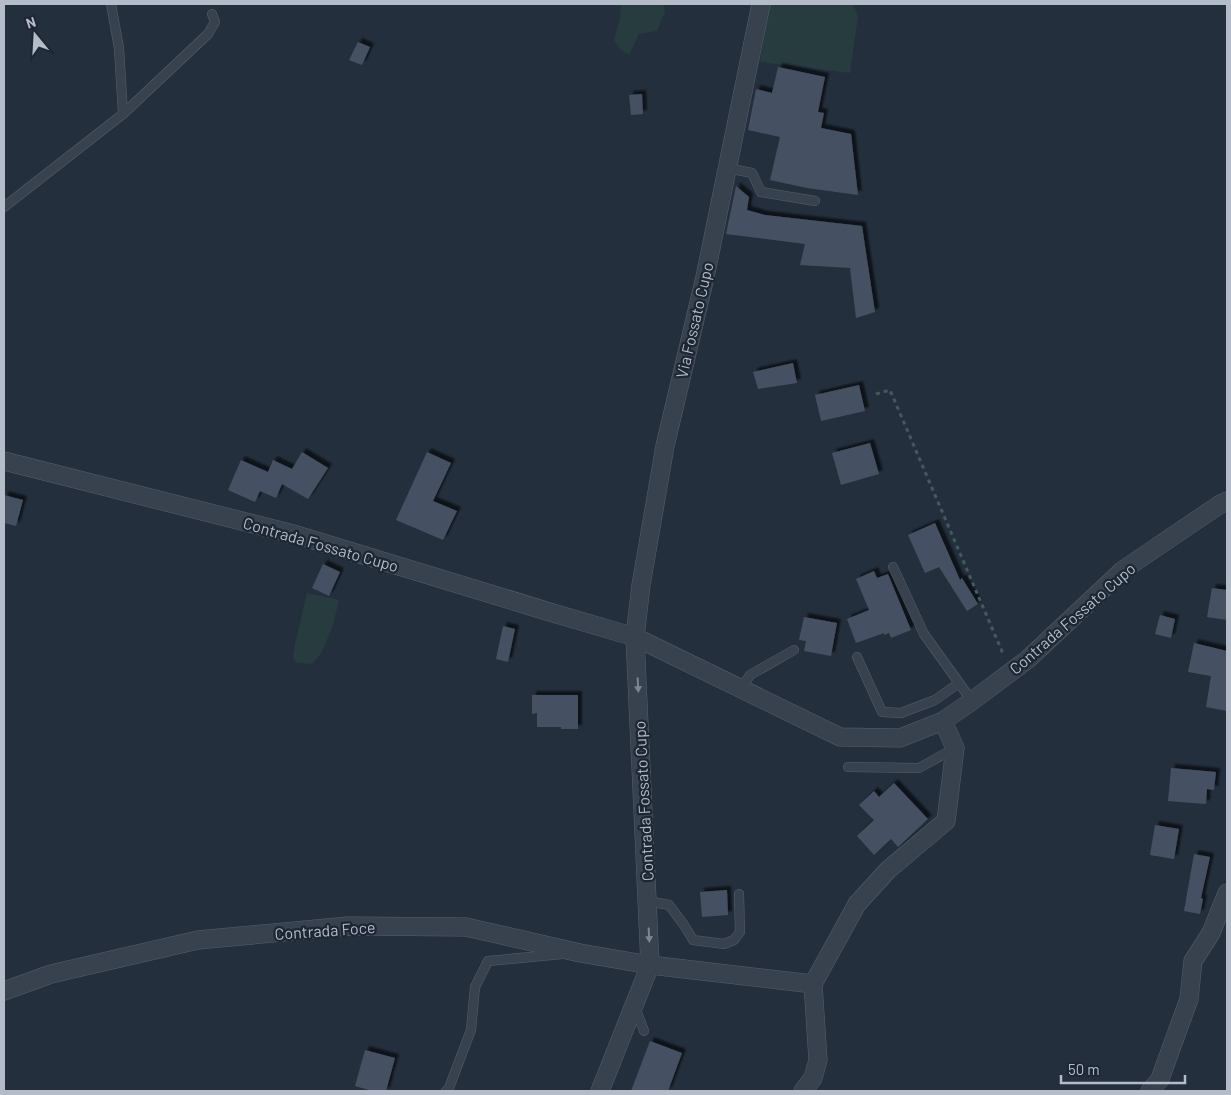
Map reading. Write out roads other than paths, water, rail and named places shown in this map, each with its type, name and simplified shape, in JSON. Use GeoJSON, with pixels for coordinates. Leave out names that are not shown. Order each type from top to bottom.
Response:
{"type":"FeatureCollection","features":[{"type":"Feature","properties":{"kind":"street","name":"Via Fossato Cupo"},"geometry":{"type":"LineString","coordinates":[[635,637],[641,585],[665,446],[705,277],[761,4]]}},
{"type":"Feature","properties":{"kind":"street","name":"Contrada Fossato Cupo"},"geometry":{"type":"LineString","coordinates":[[4,461],[297,535],[635,637],[840,737],[900,738],[943,721],[1027,660],[1123,570],[1219,504],[1227,501]]}},
{"type":"Feature","properties":{"kind":"street","name":"Contrada Fossato Cupo"},"geometry":{"type":"LineString","coordinates":[[635,637],[650,965]]}},
{"type":"Feature","properties":{"kind":"street"},"geometry":{"type":"LineString","coordinates":[[803,1091],[813,1078],[818,1060],[813,984],[857,904],[888,870],[946,821],[955,748],[943,721]]}},
{"type":"Feature","properties":{"kind":"street"},"geometry":{"type":"LineString","coordinates":[[1150,1091],[1160,1079],[1189,999],[1193,961],[1212,933],[1227,893]]}},
{"type":"Feature","properties":{"kind":"street","name":"Contrada Foce"},"geometry":{"type":"LineString","coordinates":[[4,991],[51,974],[198,940],[348,926],[466,926],[580,953],[650,965],[813,984]]}},
{"type":"Feature","properties":{"kind":"street"},"geometry":{"type":"LineString","coordinates":[[600,1091],[650,965]]}},
{"type":"Feature","properties":{"kind":"lane"},"geometry":{"type":"LineString","coordinates":[[111,4],[119,48],[123,114]]}},
{"type":"Feature","properties":{"kind":"lane"},"geometry":{"type":"LineString","coordinates":[[4,207],[123,114],[208,34],[216,22],[212,14]]}},
{"type":"Feature","properties":{"kind":"lane"},"geometry":{"type":"LineString","coordinates":[[727,168],[752,174],[761,192],[815,201]]}},
{"type":"Feature","properties":{"kind":"lane"},"geometry":{"type":"LineString","coordinates":[[893,567],[924,634],[972,701]]}},
{"type":"Feature","properties":{"kind":"lane"},"geometry":{"type":"LineString","coordinates":[[741,689],[750,675],[794,650]]}},
{"type":"Feature","properties":{"kind":"lane"},"geometry":{"type":"LineString","coordinates":[[857,657],[882,712],[901,714],[935,700],[959,683]]}},
{"type":"Feature","properties":{"kind":"lane"},"geometry":{"type":"LineString","coordinates":[[848,767],[919,768],[955,748]]}},
{"type":"Feature","properties":{"kind":"lane"},"geometry":{"type":"LineString","coordinates":[[647,901],[669,904],[693,940],[724,944],[734,940],[740,932],[739,894]]}},
{"type":"Feature","properties":{"kind":"lane"},"geometry":{"type":"LineString","coordinates":[[446,1091],[449,1088],[471,1030],[475,988],[488,961],[580,953]]}},
{"type":"Feature","properties":{"kind":"lane"},"geometry":{"type":"LineString","coordinates":[[634,1005],[644,1031]]}}]}
